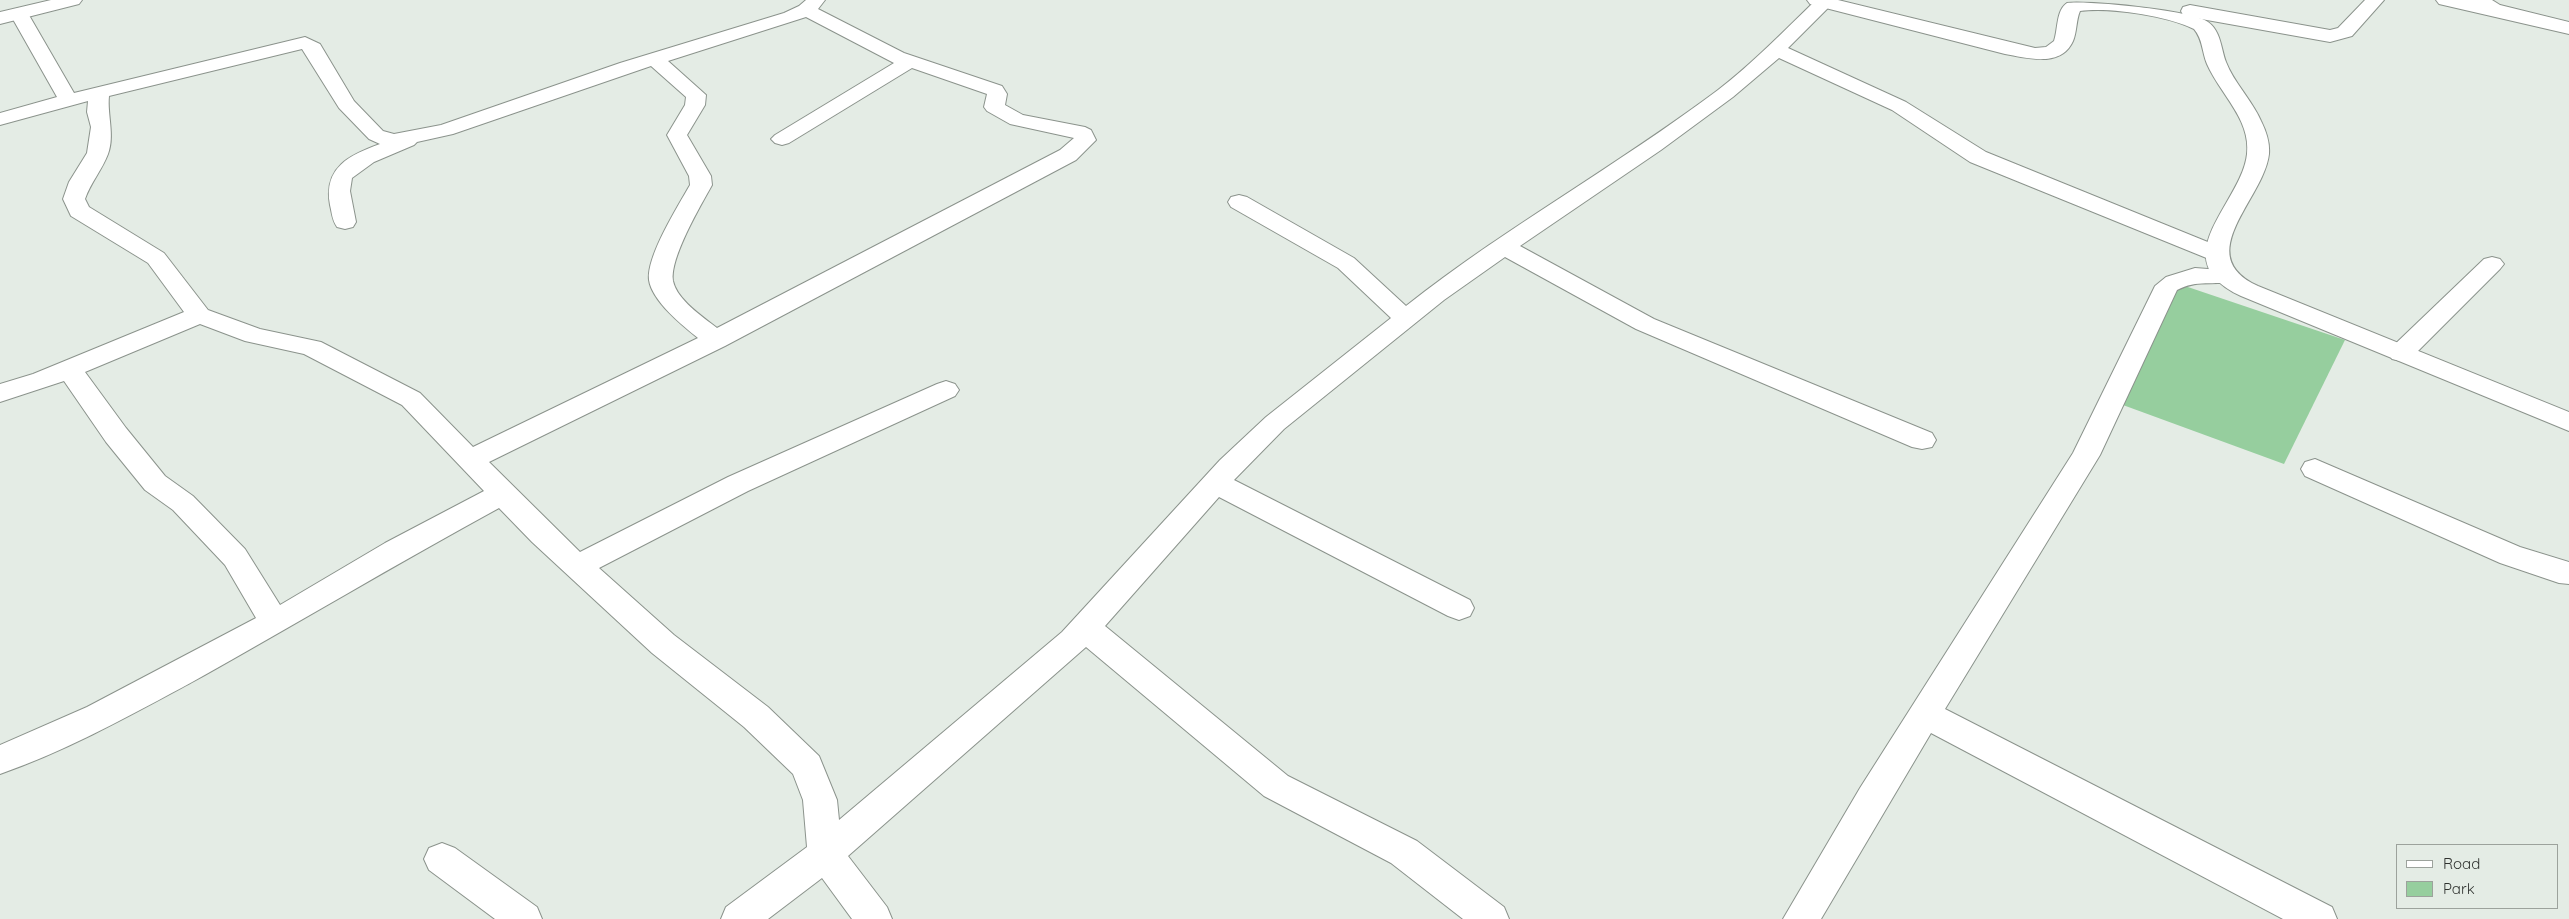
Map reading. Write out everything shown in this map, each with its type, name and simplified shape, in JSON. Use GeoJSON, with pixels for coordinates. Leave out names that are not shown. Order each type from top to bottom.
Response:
{"type":"FeatureCollection","features":[{"type":"Feature","properties":{"kind":"street"},"geometry":{"type":"LineString","coordinates":[[68,99],[9,16],[73,0]]}},
{"type":"Feature","properties":{"kind":"street"},"geometry":{"type":"LineString","coordinates":[[739,919],[825,854],[998,708],[1085,628],[1216,483],[1275,423],[1406,318],[1505,247],[1654,146],[1726,93],[1776,50],[1820,1],[2005,48],[2046,54],[2058,49],[2063,43],[2070,10],[2076,5],[2110,3],[2191,10],[2330,36],[2345,32],[2375,0]]}},
{"type":"Feature","properties":{"kind":"street"},"geometry":{"type":"LineString","coordinates":[[2446,0],[2486,4],[2569,28]]}},
{"type":"Feature","properties":{"kind":"street"},"geometry":{"type":"LineString","coordinates":[[0,119],[68,99],[305,43],[313,48],[346,104],[376,135],[394,141],[446,130],[654,59],[791,17],[811,5],[873,46],[910,62],[995,90],[997,94],[994,107],[1016,120],[1078,131],[1084,134],[1085,140],[1068,155],[716,340],[471,459]]}},
{"type":"Feature","properties":{"kind":"street"},"geometry":{"type":"LineString","coordinates":[[2191,10],[2208,32],[2217,66],[2257,135],[2258,154],[2254,169],[2216,247],[2222,265],[2237,285],[2569,422]]}},
{"type":"Feature","properties":{"kind":"street"},"geometry":{"type":"LineString","coordinates":[[1776,50],[1899,106],[1933,130],[1986,161],[2222,265]]}},
{"type":"Feature","properties":{"kind":"street"},"geometry":{"type":"LineString","coordinates":[[654,59],[696,95],[695,107],[683,119],[677,136],[700,176],[701,185],[666,255],[661,280],[665,290],[687,315],[716,340]]}},
{"type":"Feature","properties":{"kind":"street"},"geometry":{"type":"LineString","coordinates":[[782,139],[910,62]]}},
{"type":"Feature","properties":{"kind":"street"},"geometry":{"type":"LineString","coordinates":[[99,92],[97,112],[101,126],[98,153],[80,182],[74,199],[79,211],[156,258],[199,315],[254,335],[312,348],[411,399],[502,493],[578,566],[663,644],[756,717],[807,766],[820,800],[825,854],[874,919]]}},
{"type":"Feature","properties":{"kind":"street"},"geometry":{"type":"LineString","coordinates":[[345,222],[339,187],[341,177],[360,161],[418,137]]}},
{"type":"Feature","properties":{"kind":"street"},"geometry":{"type":"LineString","coordinates":[[1239,202],[1346,263],[1365,283],[1406,318]]}},
{"type":"Feature","properties":{"kind":"street"},"geometry":{"type":"LineString","coordinates":[[1505,247],[1616,310],[1645,324],[1922,440]]}},
{"type":"Feature","properties":{"kind":"street"},"geometry":{"type":"LineString","coordinates":[[2401,353],[2492,264]]}},
{"type":"Feature","properties":{"kind":"street"},"geometry":{"type":"LineString","coordinates":[[1801,919],[1924,714],[2086,455],[2167,286],[2181,277],[2200,274],[2222,265]]}},
{"type":"Feature","properties":{"kind":"street"},"geometry":{"type":"LineString","coordinates":[[0,393],[69,369],[199,315]]}},
{"type":"Feature","properties":{"kind":"street"},"geometry":{"type":"LineString","coordinates":[[69,369],[116,435],[156,483],[183,503],[235,557],[274,622]]}},
{"type":"Feature","properties":{"kind":"street"},"geometry":{"type":"LineString","coordinates":[[578,566],[738,484],[946,390]]}},
{"type":"Feature","properties":{"kind":"street"},"geometry":{"type":"LineString","coordinates":[[2315,469],[2510,555],[2569,573]]}},
{"type":"Feature","properties":{"kind":"street"},"geometry":{"type":"LineString","coordinates":[[1216,483],[1458,608]]}},
{"type":"Feature","properties":{"kind":"street"},"geometry":{"type":"LineString","coordinates":[[0,760],[99,717],[274,622],[395,551],[502,493]]}},
{"type":"Feature","properties":{"kind":"street"},"geometry":{"type":"LineString","coordinates":[[1085,628],[1276,786],[1404,852],[1491,919]]}},
{"type":"Feature","properties":{"kind":"street"},"geometry":{"type":"LineString","coordinates":[[1924,714],[2319,919]]}},
{"type":"Feature","properties":{"kind":"street"},"geometry":{"type":"LineString","coordinates":[[442,859],[524,919]]}},
{"type":"Feature","properties":{"kind":"green space"},"geometry":{"type":"Polygon","coordinates":[[[2173,282],[2345,340],[2284,464],[2112,401],[2173,282]]]}}]}
